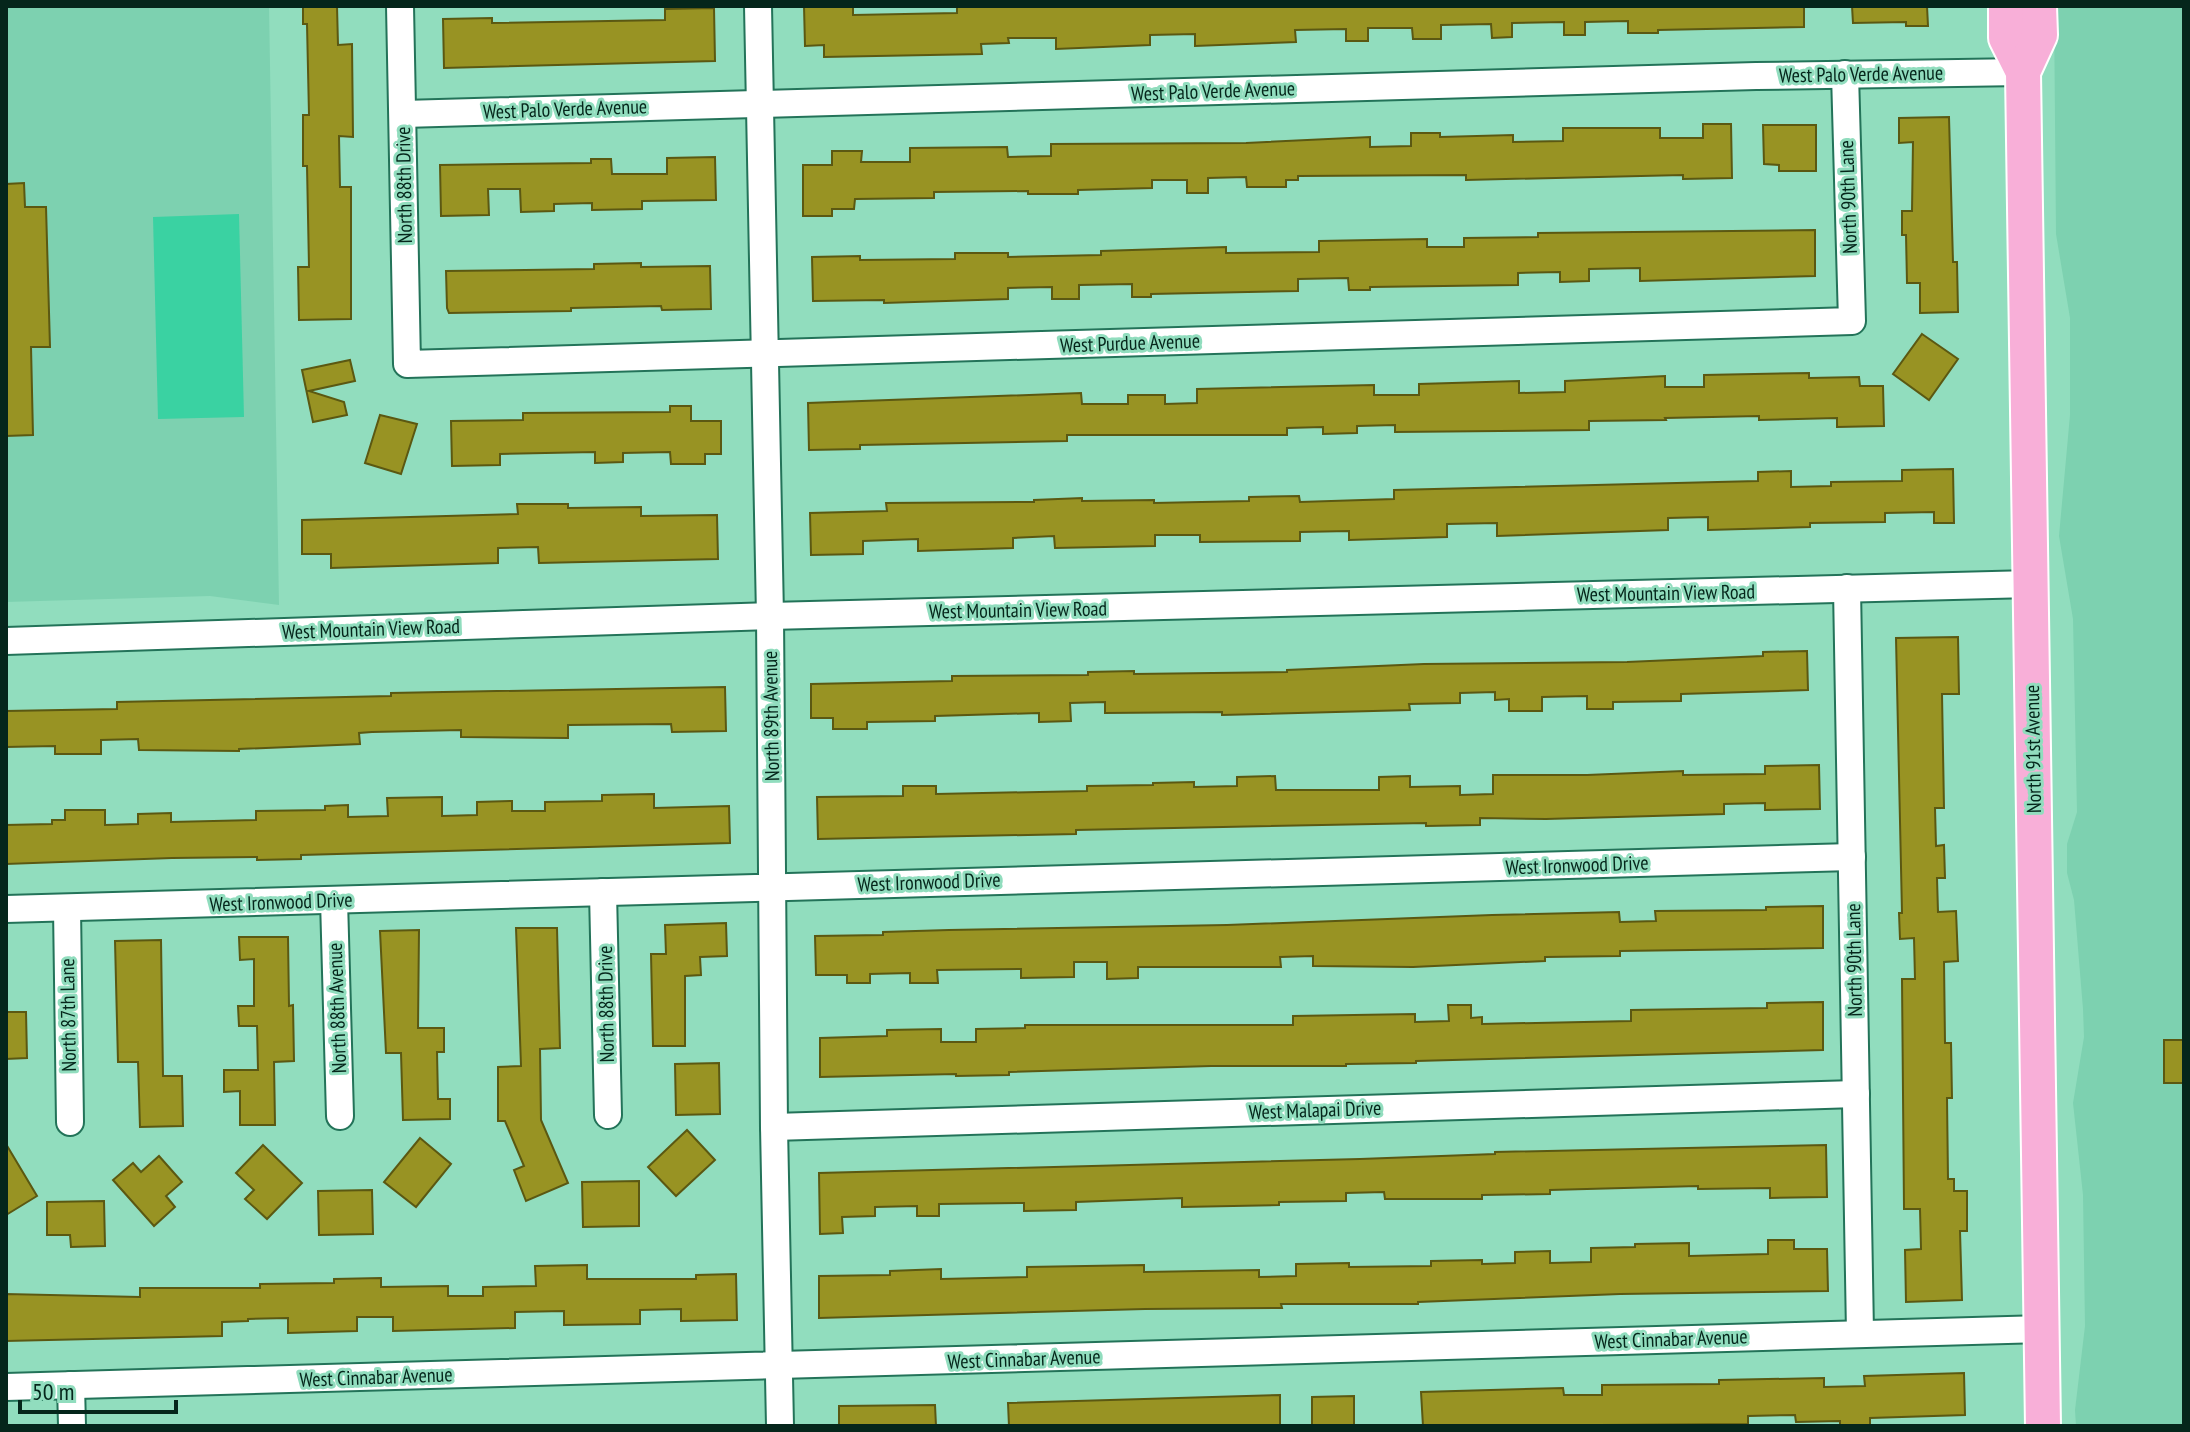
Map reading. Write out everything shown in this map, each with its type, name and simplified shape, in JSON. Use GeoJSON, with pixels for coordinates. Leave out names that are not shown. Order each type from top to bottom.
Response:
{"type":"FeatureCollection","features":[{"type":"Feature","properties":{"kind":"main road","name":"North 91st Avenue"},"geometry":{"type":"LineString","coordinates":[[2006,6],[2006,38],[2023,72]]}},
{"type":"Feature","properties":{"kind":"main road","name":"North 91st Avenue"},"geometry":{"type":"LineString","coordinates":[[2039,6],[2040,35],[2023,72],[2043,1426]]}},
{"type":"Feature","properties":{"kind":"street","name":"North 88th Drive"},"geometry":{"type":"LineString","coordinates":[[400,6],[407,364]]}},
{"type":"Feature","properties":{"kind":"street","name":"North 89th Avenue"},"geometry":{"type":"LineString","coordinates":[[758,6],[770,616],[780,1426]]}},
{"type":"Feature","properties":{"kind":"street","name":"West Palo Verde Avenue"},"geometry":{"type":"LineString","coordinates":[[403,114],[1845,74],[2023,72]]}},
{"type":"Feature","properties":{"kind":"street","name":"North 90th Lane"},"geometry":{"type":"LineString","coordinates":[[1845,74],[1852,321]]}},
{"type":"Feature","properties":{"kind":"street","name":"West Purdue Avenue"},"geometry":{"type":"LineString","coordinates":[[407,364],[1852,321]]}},
{"type":"Feature","properties":{"kind":"street","name":"West Mountain View Road"},"geometry":{"type":"LineString","coordinates":[[6,641],[770,616],[2031,584]]}},
{"type":"Feature","properties":{"kind":"street","name":"North 90th Lane"},"geometry":{"type":"LineString","coordinates":[[1847,588],[1860,1333]]}},
{"type":"Feature","properties":{"kind":"street","name":"West Ironwood Drive"},"geometry":{"type":"LineString","coordinates":[[6,909],[1852,857]]}},
{"type":"Feature","properties":{"kind":"street","name":"North 88th Drive"},"geometry":{"type":"LineString","coordinates":[[603,892],[608,1115]]}},
{"type":"Feature","properties":{"kind":"street","name":"North 88th Avenue"},"geometry":{"type":"LineString","coordinates":[[334,900],[340,1116]]}},
{"type":"Feature","properties":{"kind":"street","name":"North 87th Lane"},"geometry":{"type":"LineString","coordinates":[[67,908],[70,1122]]}},
{"type":"Feature","properties":{"kind":"street","name":"West Malapai Drive"},"geometry":{"type":"LineString","coordinates":[[774,1127],[1856,1094]]}},
{"type":"Feature","properties":{"kind":"street","name":"West Cinnabar Avenue"},"geometry":{"type":"LineString","coordinates":[[6,1387],[2042,1329]]}},
{"type":"Feature","properties":{"kind":"street"},"geometry":{"type":"LineString","coordinates":[[71,1385],[72,1426]]}},
{"type":"Feature","properties":{"kind":"shaded area"},"geometry":{"type":"Polygon","coordinates":[[[6,6],[269,6],[279,605],[210,596],[6,602],[6,6]]]}},
{"type":"Feature","properties":{"kind":"shaded area"},"geometry":{"type":"Polygon","coordinates":[[[2054,6],[2184,6],[2184,1426],[2076,1426],[2075,1410],[2085,1326],[2083,1195],[2073,1103],[2084,1037],[2074,900],[2067,873],[2067,844],[2077,812],[2073,619],[2059,536],[2070,415],[2070,318],[2056,234],[2054,6]]]}},
{"type":"Feature","properties":{"kind":"shaded area"},"geometry":{"type":"Polygon","coordinates":[[[239,214],[244,417],[158,419],[153,217],[239,214]]]}},
{"type":"Feature","properties":{"kind":"building"},"geometry":{"type":"Polygon","coordinates":[[[303,6],[337,6],[338,45],[352,44],[353,137],[339,136],[340,187],[351,187],[351,319],[299,320],[298,267],[309,267],[307,166],[303,166],[303,115],[309,115],[307,24],[303,24],[303,6]]]}},
{"type":"Feature","properties":{"kind":"building"},"geometry":{"type":"Polygon","coordinates":[[[804,6],[853,6],[853,15],[957,13],[957,6],[1804,6],[1804,27],[1628,33],[1628,21],[1585,22],[1585,35],[1564,35],[1564,22],[1512,23],[1512,37],[1492,38],[1491,24],[1441,25],[1441,39],[1413,39],[1412,28],[1368,28],[1368,41],[1346,41],[1346,29],[1295,30],[1296,42],[1195,46],[1195,34],[1150,35],[1150,45],[1056,49],[1056,38],[1008,38],[1009,43],[981,44],[982,54],[824,57],[824,45],[805,46],[804,6]]]}},
{"type":"Feature","properties":{"kind":"building"},"geometry":{"type":"Polygon","coordinates":[[[1852,6],[1927,6],[1928,26],[1906,26],[1906,22],[1853,23],[1852,6]]]}},
{"type":"Feature","properties":{"kind":"building"},"geometry":{"type":"Polygon","coordinates":[[[714,8],[715,61],[444,68],[443,19],[492,18],[492,23],[665,20],[665,9],[714,8]]]}},
{"type":"Feature","properties":{"kind":"building"},"geometry":{"type":"Polygon","coordinates":[[[1949,117],[1953,262],[1957,262],[1958,312],[1920,313],[1920,283],[1907,283],[1906,235],[1902,235],[1902,211],[1912,211],[1913,142],[1899,143],[1899,118],[1949,117]]]}},
{"type":"Feature","properties":{"kind":"building"},"geometry":{"type":"Polygon","coordinates":[[[1703,124],[1731,124],[1732,178],[1683,179],[1683,175],[1466,180],[1466,175],[1298,176],[1298,180],[1286,180],[1286,187],[1247,187],[1246,177],[1208,178],[1208,193],[1187,193],[1187,180],[1152,180],[1152,188],[1078,190],[1078,194],[934,192],[934,198],[855,199],[854,209],[832,209],[832,216],[803,216],[803,165],[832,165],[832,151],[862,151],[861,162],[910,162],[910,148],[1007,147],[1008,157],[1051,156],[1051,144],[1246,143],[1370,137],[1370,147],[1411,146],[1411,133],[1440,133],[1440,137],[1513,135],[1513,142],[1563,141],[1563,128],[1660,128],[1660,138],[1703,138],[1703,124]]]}},
{"type":"Feature","properties":{"kind":"building"},"geometry":{"type":"Polygon","coordinates":[[[1763,125],[1816,125],[1816,171],[1779,171],[1779,165],[1764,164],[1763,125]]]}},
{"type":"Feature","properties":{"kind":"building"},"geometry":{"type":"Polygon","coordinates":[[[715,157],[716,200],[642,201],[642,209],[592,210],[592,203],[554,204],[554,211],[521,212],[520,189],[488,189],[489,215],[441,216],[440,165],[591,163],[591,159],[611,159],[612,174],[667,174],[667,158],[715,157]]]}},
{"type":"Feature","properties":{"kind":"building"},"geometry":{"type":"Polygon","coordinates":[[[24,183],[25,207],[46,207],[50,347],[31,347],[33,435],[6,436],[6,184],[24,183]]]}},
{"type":"Feature","properties":{"kind":"building"},"geometry":{"type":"Polygon","coordinates":[[[1815,230],[1815,276],[1640,281],[1640,268],[1589,269],[1589,281],[1560,282],[1560,272],[1518,273],[1518,285],[1349,290],[1348,278],[1298,279],[1298,291],[1132,297],[1132,284],[1079,285],[1079,299],[1052,299],[1052,287],[1008,288],[1008,299],[884,303],[884,300],[813,301],[812,257],[955,259],[955,253],[1008,253],[1008,257],[1101,255],[1101,251],[1226,247],[1226,253],[1319,252],[1319,241],[1427,239],[1427,247],[1464,247],[1464,238],[1538,237],[1538,233],[1815,230]]]}},
{"type":"Feature","properties":{"kind":"building"},"geometry":{"type":"Polygon","coordinates":[[[641,263],[641,267],[710,266],[711,309],[662,310],[661,306],[449,313],[447,308],[446,271],[594,269],[594,264],[641,263]]]}},
{"type":"Feature","properties":{"kind":"building"},"geometry":{"type":"Polygon","coordinates":[[[1922,334],[1958,359],[1929,400],[1893,374],[1922,334]]]}},
{"type":"Feature","properties":{"kind":"building"},"geometry":{"type":"Polygon","coordinates":[[[350,360],[355,381],[309,391],[344,402],[347,415],[313,422],[302,370],[350,360]]]}},
{"type":"Feature","properties":{"kind":"building"},"geometry":{"type":"Polygon","coordinates":[[[1809,373],[1809,378],[1859,377],[1860,386],[1883,386],[1884,426],[1837,427],[1837,418],[1665,418],[1589,421],[1589,430],[1395,432],[1395,425],[1357,426],[1357,433],[1323,434],[1323,427],[1287,428],[1287,435],[1067,435],[1067,441],[860,445],[860,449],[809,450],[808,403],[1081,393],[1082,404],[1128,404],[1128,395],[1165,395],[1165,404],[1197,403],[1197,389],[1374,385],[1374,395],[1419,395],[1419,384],[1519,381],[1519,393],[1565,392],[1565,381],[1665,376],[1665,387],[1704,387],[1704,375],[1809,373]]]}},
{"type":"Feature","properties":{"kind":"building"},"geometry":{"type":"Polygon","coordinates":[[[670,406],[691,406],[691,421],[721,421],[721,454],[705,454],[705,464],[671,464],[670,452],[623,453],[623,462],[595,463],[595,452],[500,454],[500,465],[452,466],[451,421],[523,420],[523,413],[670,412],[670,406]]]}},
{"type":"Feature","properties":{"kind":"building"},"geometry":{"type":"Polygon","coordinates":[[[380,415],[417,424],[401,474],[365,463],[380,415]]]}},
{"type":"Feature","properties":{"kind":"building"},"geometry":{"type":"Polygon","coordinates":[[[1953,469],[1954,523],[1934,523],[1934,512],[1885,513],[1885,522],[1708,530],[1708,517],[1668,518],[1668,530],[1497,536],[1497,523],[1447,524],[1447,537],[1349,540],[1349,531],[1300,532],[1300,541],[1200,542],[1200,535],[1155,535],[1155,546],[1055,548],[1054,536],[1013,538],[1013,548],[918,551],[918,539],[863,541],[863,554],[811,555],[810,513],[887,511],[886,503],[1034,502],[1082,498],[1082,501],[1154,500],[1154,503],[1249,501],[1249,497],[1299,496],[1300,502],[1394,499],[1394,490],[1758,481],[1758,472],[1791,471],[1791,487],[1831,486],[1831,482],[1902,481],[1902,470],[1953,469]]]}},
{"type":"Feature","properties":{"kind":"building"},"geometry":{"type":"Polygon","coordinates":[[[517,504],[568,504],[568,508],[641,507],[641,516],[717,515],[718,559],[539,563],[538,547],[498,548],[498,563],[331,568],[331,554],[302,554],[302,520],[518,514],[517,504]]]}},
{"type":"Feature","properties":{"kind":"building"},"geometry":{"type":"Polygon","coordinates":[[[1958,637],[1959,694],[1942,694],[1944,808],[1935,808],[1936,846],[1944,845],[1945,878],[1937,878],[1938,912],[1956,911],[1958,961],[1944,962],[1945,1043],[1951,1043],[1952,1098],[1947,1098],[1948,1179],[1954,1179],[1954,1191],[1967,1191],[1967,1231],[1960,1231],[1962,1300],[1906,1302],[1905,1250],[1921,1249],[1920,1209],[1904,1209],[1902,979],[1915,979],[1914,938],[1900,939],[1896,638],[1958,637]]]}},
{"type":"Feature","properties":{"kind":"building"},"geometry":{"type":"Polygon","coordinates":[[[1807,651],[1808,690],[1681,694],[1681,701],[1613,702],[1613,709],[1587,709],[1587,696],[1542,697],[1542,711],[1509,711],[1509,699],[1495,700],[1495,692],[1460,693],[1460,703],[1409,704],[1410,710],[1222,715],[1222,712],[1105,713],[1105,702],[1070,703],[1071,721],[1039,722],[1039,713],[935,716],[935,721],[867,722],[867,729],[833,729],[833,718],[811,718],[811,684],[952,681],[952,676],[1088,675],[1088,672],[1287,672],[1424,664],[1627,662],[1807,651]]]}},
{"type":"Feature","properties":{"kind":"building"},"geometry":{"type":"Polygon","coordinates":[[[725,687],[726,731],[672,732],[671,724],[568,725],[568,738],[461,737],[461,730],[372,732],[359,733],[360,744],[239,751],[139,750],[138,739],[101,740],[101,754],[55,754],[55,746],[6,747],[6,711],[117,709],[117,702],[725,687]]]}},
{"type":"Feature","properties":{"kind":"building"},"geometry":{"type":"Polygon","coordinates":[[[1819,765],[1820,809],[1765,810],[1765,803],[1724,804],[1724,814],[1480,818],[1480,825],[1426,826],[1426,823],[1076,830],[1076,834],[818,839],[817,797],[903,796],[903,786],[936,786],[936,794],[1087,791],[1087,786],[1153,783],[1194,782],[1194,787],[1237,786],[1237,777],[1275,776],[1276,790],[1379,790],[1379,777],[1410,776],[1410,787],[1460,786],[1460,795],[1493,794],[1493,775],[1683,771],[1683,775],[1765,774],[1765,766],[1819,765]]]}},
{"type":"Feature","properties":{"kind":"building"},"geometry":{"type":"Polygon","coordinates":[[[654,794],[654,808],[729,806],[730,843],[301,855],[301,859],[172,858],[6,864],[6,825],[52,824],[52,820],[65,820],[65,810],[105,810],[105,825],[138,824],[138,814],[171,813],[171,822],[256,820],[256,811],[325,810],[325,806],[348,805],[348,817],[388,816],[387,798],[442,797],[442,816],[477,815],[477,802],[512,801],[512,811],[545,811],[545,802],[602,801],[602,795],[654,794]]]}},
{"type":"Feature","properties":{"kind":"building"},"geometry":{"type":"Polygon","coordinates":[[[1823,906],[1823,948],[1620,951],[1620,956],[1545,957],[1545,961],[1413,967],[1313,966],[1313,956],[1280,957],[1281,967],[1138,967],[1138,978],[1107,979],[1107,962],[1074,962],[1074,977],[1021,978],[1021,969],[937,970],[938,983],[910,983],[910,973],[870,974],[870,983],[847,983],[847,975],[816,975],[815,936],[1619,912],[1620,922],[1656,921],[1655,911],[1823,906]]]}},
{"type":"Feature","properties":{"kind":"building"},"geometry":{"type":"Polygon","coordinates":[[[726,923],[727,956],[700,957],[701,975],[685,976],[685,1046],[653,1046],[651,954],[666,954],[665,925],[726,923]]]}},
{"type":"Feature","properties":{"kind":"building"},"geometry":{"type":"Polygon","coordinates":[[[516,928],[557,928],[560,1048],[540,1049],[541,1120],[568,1183],[526,1201],[514,1170],[524,1166],[505,1121],[498,1121],[498,1067],[521,1066],[516,928]]]}},
{"type":"Feature","properties":{"kind":"building"},"geometry":{"type":"Polygon","coordinates":[[[419,930],[418,1028],[444,1028],[444,1052],[437,1052],[438,1099],[450,1099],[450,1119],[403,1120],[401,1053],[386,1053],[380,931],[419,930]]]}},
{"type":"Feature","properties":{"kind":"building"},"geometry":{"type":"Polygon","coordinates":[[[239,937],[288,937],[294,1061],[274,1062],[275,1125],[240,1125],[240,1091],[224,1092],[224,1070],[258,1070],[257,1026],[239,1026],[238,1006],[254,1006],[254,959],[240,960],[239,937]]]}},
{"type":"Feature","properties":{"kind":"building"},"geometry":{"type":"Polygon","coordinates":[[[161,940],[163,1076],[182,1076],[183,1126],[140,1127],[138,1062],[118,1062],[115,941],[161,940]]]}},
{"type":"Feature","properties":{"kind":"building"},"geometry":{"type":"Polygon","coordinates":[[[1823,1002],[1823,1050],[1416,1061],[1346,1066],[1211,1066],[1009,1072],[1009,1075],[820,1077],[820,1038],[887,1036],[887,1030],[941,1029],[941,1042],[976,1042],[976,1029],[1025,1028],[1025,1025],[1293,1025],[1293,1016],[1415,1014],[1415,1022],[1449,1021],[1448,1005],[1471,1005],[1471,1018],[1482,1017],[1482,1024],[1631,1021],[1631,1010],[1767,1008],[1767,1003],[1823,1002]]]}},
{"type":"Feature","properties":{"kind":"building"},"geometry":{"type":"Polygon","coordinates":[[[6,1012],[26,1012],[27,1058],[6,1059],[6,1012]]]}},
{"type":"Feature","properties":{"kind":"building"},"geometry":{"type":"Polygon","coordinates":[[[2164,1040],[2184,1040],[2184,1083],[2164,1083],[2164,1040]]]}},
{"type":"Feature","properties":{"kind":"building"},"geometry":{"type":"Polygon","coordinates":[[[719,1063],[720,1114],[676,1115],[675,1064],[719,1063]]]}},
{"type":"Feature","properties":{"kind":"building"},"geometry":{"type":"Polygon","coordinates":[[[687,1130],[715,1160],[676,1196],[648,1167],[687,1130]]]}},
{"type":"Feature","properties":{"kind":"building"},"geometry":{"type":"Polygon","coordinates":[[[420,1138],[451,1164],[416,1207],[384,1182],[420,1138]]]}},
{"type":"Feature","properties":{"kind":"building"},"geometry":{"type":"Polygon","coordinates":[[[6,1144],[37,1196],[6,1215],[6,1144]]]}},
{"type":"Feature","properties":{"kind":"building"},"geometry":{"type":"Polygon","coordinates":[[[263,1145],[302,1183],[267,1219],[245,1199],[254,1190],[236,1173],[263,1145]]]}},
{"type":"Feature","properties":{"kind":"building"},"geometry":{"type":"Polygon","coordinates":[[[1826,1145],[1827,1197],[1770,1198],[1770,1188],[1698,1189],[1698,1186],[1550,1190],[1550,1194],[1482,1195],[1482,1199],[1385,1199],[1384,1192],[1346,1193],[1346,1201],[1279,1202],[1279,1205],[1182,1207],[1182,1198],[1076,1202],[1076,1210],[1024,1211],[1024,1203],[939,1204],[939,1216],[917,1216],[917,1206],[875,1207],[875,1216],[842,1217],[843,1233],[820,1234],[819,1173],[1826,1145]]]}},
{"type":"Feature","properties":{"kind":"building"},"geometry":{"type":"Polygon","coordinates":[[[159,1156],[182,1182],[166,1196],[175,1207],[154,1226],[113,1180],[133,1163],[141,1172],[159,1156]]]}},
{"type":"Feature","properties":{"kind":"building"},"geometry":{"type":"Polygon","coordinates":[[[639,1181],[639,1226],[583,1227],[582,1182],[639,1181]]]}},
{"type":"Feature","properties":{"kind":"building"},"geometry":{"type":"Polygon","coordinates":[[[372,1190],[373,1234],[319,1235],[318,1191],[372,1190]]]}},
{"type":"Feature","properties":{"kind":"building"},"geometry":{"type":"Polygon","coordinates":[[[104,1201],[105,1246],[71,1247],[70,1235],[47,1235],[47,1202],[104,1201]]]}},
{"type":"Feature","properties":{"kind":"building"},"geometry":{"type":"Polygon","coordinates":[[[1768,1240],[1794,1240],[1794,1249],[1827,1249],[1828,1291],[1620,1294],[1418,1304],[1281,1304],[1282,1308],[819,1318],[819,1276],[890,1275],[890,1271],[941,1269],[941,1279],[1027,1277],[1027,1267],[1144,1265],[1144,1272],[1259,1270],[1259,1277],[1296,1276],[1296,1264],[1349,1263],[1349,1267],[1431,1266],[1431,1261],[1515,1263],[1515,1252],[1550,1251],[1550,1263],[1591,1262],[1591,1248],[1635,1247],[1635,1244],[1689,1243],[1689,1256],[1768,1254],[1768,1240]]]}},
{"type":"Feature","properties":{"kind":"building"},"geometry":{"type":"Polygon","coordinates":[[[587,1265],[587,1279],[696,1279],[696,1275],[736,1274],[737,1320],[681,1321],[681,1309],[640,1310],[640,1324],[564,1325],[564,1311],[515,1312],[515,1328],[393,1331],[393,1317],[357,1317],[357,1331],[288,1333],[288,1318],[248,1319],[222,1322],[222,1336],[6,1341],[6,1294],[140,1297],[140,1288],[260,1288],[260,1284],[334,1283],[334,1279],[381,1278],[381,1287],[448,1286],[448,1296],[483,1296],[483,1287],[536,1286],[535,1266],[587,1265]]]}},
{"type":"Feature","properties":{"kind":"building"},"geometry":{"type":"Polygon","coordinates":[[[1964,1373],[1965,1415],[1870,1418],[1870,1426],[1840,1426],[1840,1421],[1796,1422],[1795,1415],[1748,1416],[1748,1424],[1423,1426],[1421,1392],[1563,1388],[1564,1395],[1602,1395],[1602,1385],[1719,1384],[1719,1380],[1824,1378],[1824,1387],[1865,1386],[1864,1376],[1964,1373]]]}},
{"type":"Feature","properties":{"kind":"building"},"geometry":{"type":"Polygon","coordinates":[[[1280,1395],[1280,1426],[1009,1426],[1008,1403],[1280,1395]]]}},
{"type":"Feature","properties":{"kind":"building"},"geometry":{"type":"Polygon","coordinates":[[[1354,1396],[1354,1426],[1312,1426],[1312,1397],[1354,1396]]]}},
{"type":"Feature","properties":{"kind":"building"},"geometry":{"type":"Polygon","coordinates":[[[935,1405],[936,1426],[839,1426],[839,1406],[935,1405]]]}}]}
